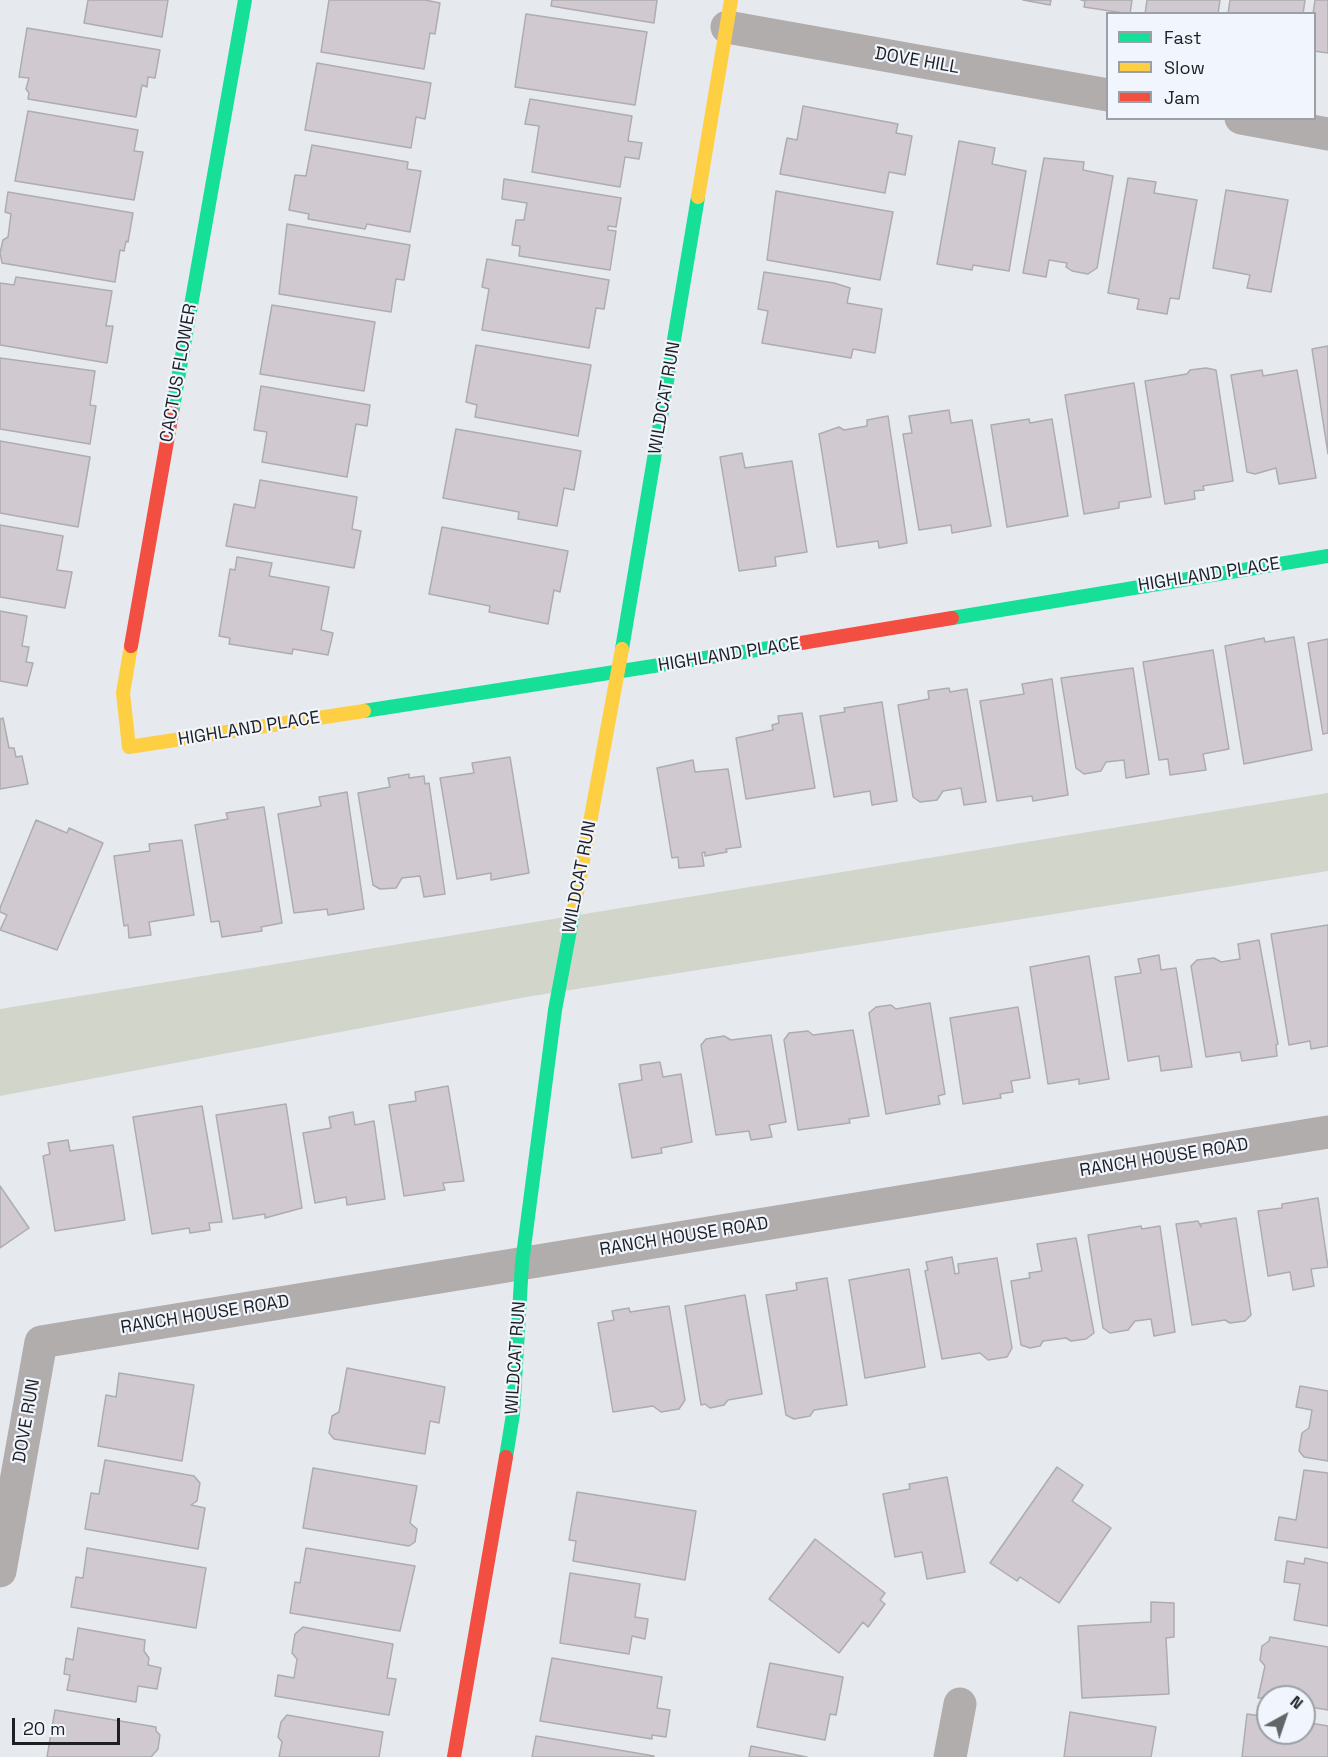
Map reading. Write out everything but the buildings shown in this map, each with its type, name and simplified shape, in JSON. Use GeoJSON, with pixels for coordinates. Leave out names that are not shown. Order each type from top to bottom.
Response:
{"type":"FeatureCollection","features":[{"type":"Feature","properties":{"kind":"street","name":"CACTUS FLOWER"},"geometry":{"type":"LineString","coordinates":[[129,747],[123,693],[245,0]]}},
{"type":"Feature","properties":{"kind":"street","name":"DOVE HILL"},"geometry":{"type":"LineString","coordinates":[[729,14],[1106,95]]}},
{"type":"Feature","properties":{"kind":"street","name":"WILDCAT RUN"},"geometry":{"type":"LineString","coordinates":[[454,1757],[513,1414],[522,1263],[555,1010],[618,674],[729,14]]}},
{"type":"Feature","properties":{"kind":"street"},"geometry":{"type":"LineString","coordinates":[[1252,120],[1328,134]]}},
{"type":"Feature","properties":{"kind":"street","name":"HIGHLAND PLACE"},"geometry":{"type":"LineString","coordinates":[[129,747],[618,674],[1328,556]]}},
{"type":"Feature","properties":{"kind":"street","name":"RANCH HOUSE ROAD"},"geometry":{"type":"LineString","coordinates":[[41,1342],[1328,1132]]}},
{"type":"Feature","properties":{"kind":"street","name":"DOVE RUN"},"geometry":{"type":"LineString","coordinates":[[0,1571],[41,1342]]}},
{"type":"Feature","properties":{"kind":"street"},"geometry":{"type":"LineString","coordinates":[[950,1757],[960,1704]]}},
{"type":"Feature","properties":{"kind":"shaded area"},"geometry":{"type":"Polygon","coordinates":[[[1328,793],[1328,871],[526,997],[0,1096],[0,1009],[1328,793]]]}},
{"type":"Feature","properties":{"kind":"traffic: fast"},"geometry":{"type":"LineString","coordinates":[[172,413],[245,0]]}},
{"type":"Feature","properties":{"kind":"traffic: fast"},"geometry":{"type":"LineString","coordinates":[[622,649],[698,197]]}},
{"type":"Feature","properties":{"kind":"traffic: fast"},"geometry":{"type":"LineString","coordinates":[[952,618],[1328,556]]}},
{"type":"Feature","properties":{"kind":"traffic: fast"},"geometry":{"type":"LineString","coordinates":[[364,711],[795,644]]}},
{"type":"Feature","properties":{"kind":"traffic: fast"},"geometry":{"type":"LineString","coordinates":[[506,1457],[513,1414],[522,1263],[555,1010],[574,909]]}},
{"type":"Feature","properties":{"kind":"traffic: slow"},"geometry":{"type":"LineString","coordinates":[[698,197],[731,0]]}},
{"type":"Feature","properties":{"kind":"traffic: slow"},"geometry":{"type":"LineString","coordinates":[[131,646],[123,693],[129,747],[364,711]]}},
{"type":"Feature","properties":{"kind":"traffic: slow"},"geometry":{"type":"LineString","coordinates":[[574,909],[622,649]]}},
{"type":"Feature","properties":{"kind":"traffic: jam"},"geometry":{"type":"LineString","coordinates":[[131,646],[172,413]]}},
{"type":"Feature","properties":{"kind":"traffic: jam"},"geometry":{"type":"LineString","coordinates":[[795,644],[952,618]]}},
{"type":"Feature","properties":{"kind":"traffic: jam"},"geometry":{"type":"LineString","coordinates":[[454,1757],[506,1457]]}}]}
